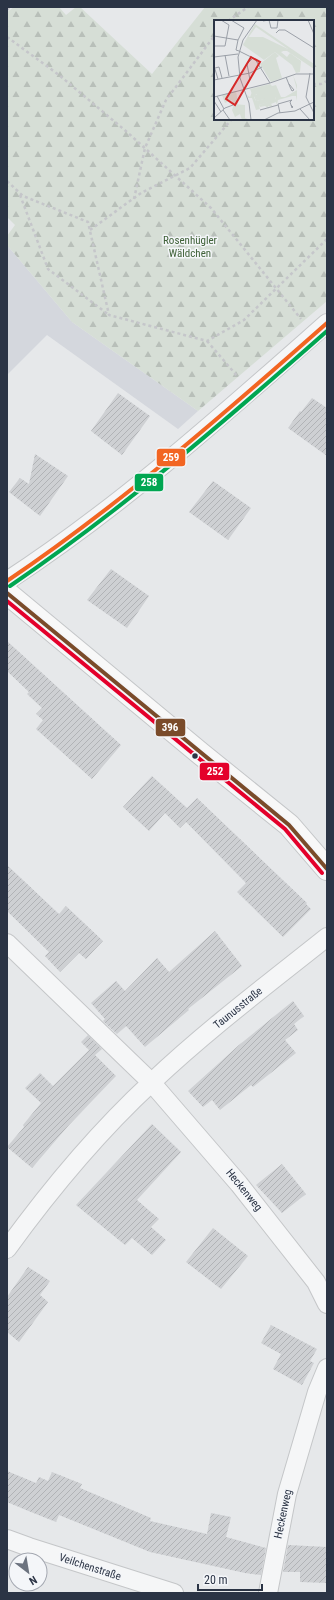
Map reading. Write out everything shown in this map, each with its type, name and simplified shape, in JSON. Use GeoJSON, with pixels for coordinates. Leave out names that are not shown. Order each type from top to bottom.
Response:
{"type":"FeatureCollection","features":[{"type":"Feature","properties":{"kind":"street"},"geometry":{"type":"LineString","coordinates":[[7,581],[39,560],[124,498],[205,430],[327,323]]}},
{"type":"Feature","properties":{"kind":"street"},"geometry":{"type":"LineString","coordinates":[[7,593],[289,825],[327,870]]}},
{"type":"Feature","properties":{"kind":"street","name":"Taunusstraße"},"geometry":{"type":"LineString","coordinates":[[7,1249],[35,1210],[102,1133],[151,1082],[212,1029],[327,937]]}},
{"type":"Feature","properties":{"kind":"street"},"geometry":{"type":"LineString","coordinates":[[7,943],[151,1082]]}},
{"type":"Feature","properties":{"kind":"street","name":"Heckenweg"},"geometry":{"type":"LineString","coordinates":[[151,1082],[239,1184],[316,1282],[327,1304]]}},
{"type":"Feature","properties":{"kind":"street","name":"Heckenweg"},"geometry":{"type":"LineString","coordinates":[[268,1593],[287,1494],[317,1392],[327,1368]]}},
{"type":"Feature","properties":{"kind":"street","name":"Veilchenstraße"},"geometry":{"type":"LineString","coordinates":[[7,1539],[174,1593]]}},
{"type":"Feature","properties":{"kind":"path"},"geometry":{"type":"LineString","coordinates":[[7,10],[10,7]]}},
{"type":"Feature","properties":{"kind":"path"},"geometry":{"type":"LineString","coordinates":[[229,20],[248,7]]}},
{"type":"Feature","properties":{"kind":"path"},"geometry":{"type":"LineString","coordinates":[[134,199],[145,148],[166,100],[214,36]]}},
{"type":"Feature","properties":{"kind":"path"},"geometry":{"type":"LineString","coordinates":[[7,37],[59,75],[145,148],[211,208],[314,335]]}},
{"type":"Feature","properties":{"kind":"path"},"geometry":{"type":"LineString","coordinates":[[314,84],[321,84],[327,81]]}},
{"type":"Feature","properties":{"kind":"path"},"geometry":{"type":"LineString","coordinates":[[90,230],[134,199],[190,168],[231,120]]}},
{"type":"Feature","properties":{"kind":"path"},"geometry":{"type":"LineString","coordinates":[[7,182],[23,196],[88,222],[109,315]]}},
{"type":"Feature","properties":{"kind":"path"},"geometry":{"type":"LineString","coordinates":[[20,193],[48,269],[109,315],[207,341],[250,390]]}},
{"type":"Feature","properties":{"kind":"path"},"geometry":{"type":"LineString","coordinates":[[207,341],[244,320],[327,239]]}},
{"type":"Feature","properties":{"kind":"shaded area"},"geometry":{"type":"Polygon","coordinates":[[[7,245],[72,322],[198,411],[178,429],[47,335],[7,375],[7,245]]]}},
{"type":"Feature","properties":{"kind":"green space","name":"Rosenhügler Wäldchen"},"geometry":{"type":"Polygon","coordinates":[[[14,7],[59,7],[66,15],[76,7],[80,7],[152,74],[205,7],[327,7],[327,301],[198,411],[72,322],[7,245],[7,236],[15,225],[7,217],[7,12],[14,7]]]}},
{"type":"Feature","properties":{"kind":"building"},"geometry":{"type":"Polygon","coordinates":[[[118,393],[150,416],[122,455],[91,431],[118,393]]]}},
{"type":"Feature","properties":{"kind":"building"},"geometry":{"type":"Polygon","coordinates":[[[312,398],[327,408],[327,456],[288,428],[300,411],[301,412],[312,398]]]}},
{"type":"Feature","properties":{"kind":"building"},"geometry":{"type":"Polygon","coordinates":[[[35,454],[68,476],[40,516],[9,492],[20,478],[29,484],[35,454]]]}},
{"type":"Feature","properties":{"kind":"building"},"geometry":{"type":"Polygon","coordinates":[[[213,481],[251,508],[228,540],[189,512],[213,481]]]}},
{"type":"Feature","properties":{"kind":"building"},"geometry":{"type":"Polygon","coordinates":[[[111,569],[149,596],[127,628],[87,600],[111,569]]]}},
{"type":"Feature","properties":{"kind":"building"},"geometry":{"type":"Polygon","coordinates":[[[7,641],[121,745],[92,779],[36,729],[43,720],[36,714],[42,708],[27,694],[29,692],[7,671],[7,641]]]}},
{"type":"Feature","properties":{"kind":"building"},"geometry":{"type":"Polygon","coordinates":[[[152,776],[187,808],[197,798],[307,903],[306,904],[311,909],[283,937],[237,892],[246,883],[186,822],[180,828],[165,813],[149,831],[123,807],[152,776]]]}},
{"type":"Feature","properties":{"kind":"building"},"geometry":{"type":"Polygon","coordinates":[[[7,865],[59,914],[66,906],[103,941],[86,959],[79,953],[60,972],[45,956],[49,952],[7,911],[7,865]]]}},
{"type":"Feature","properties":{"kind":"building"},"geometry":{"type":"Polygon","coordinates":[[[215,931],[242,966],[188,1009],[189,1010],[145,1047],[126,1026],[117,1034],[103,1021],[105,1019],[91,1003],[116,981],[125,991],[157,958],[169,972],[215,931]]]}},
{"type":"Feature","properties":{"kind":"building"},"geometry":{"type":"Polygon","coordinates":[[[293,1001],[304,1016],[294,1024],[298,1030],[285,1040],[296,1053],[253,1087],[251,1085],[220,1110],[212,1100],[203,1107],[188,1091],[239,1045],[293,1001]]]}},
{"type":"Feature","properties":{"kind":"building"},"geometry":{"type":"Polygon","coordinates":[[[88,1035],[102,1049],[95,1055],[116,1076],[69,1125],[32,1168],[7,1147],[24,1127],[23,1125],[41,1103],[25,1088],[40,1073],[53,1086],[89,1050],[81,1042],[88,1035]]]}},
{"type":"Feature","properties":{"kind":"building"},"geometry":{"type":"Polygon","coordinates":[[[152,1124],[181,1152],[137,1200],[159,1219],[151,1227],[166,1240],[152,1255],[132,1238],[125,1245],[76,1205],[152,1124]]]}},
{"type":"Feature","properties":{"kind":"building"},"geometry":{"type":"Polygon","coordinates":[[[282,1164],[306,1194],[282,1213],[256,1185],[282,1164]]]}},
{"type":"Feature","properties":{"kind":"building"},"geometry":{"type":"Polygon","coordinates":[[[213,1228],[248,1256],[221,1289],[186,1262],[213,1228]]]}},
{"type":"Feature","properties":{"kind":"building"},"geometry":{"type":"Polygon","coordinates":[[[28,1267],[50,1281],[40,1295],[48,1302],[19,1342],[7,1332],[7,1297],[28,1267]]]}},
{"type":"Feature","properties":{"kind":"building"},"geometry":{"type":"Polygon","coordinates":[[[271,1325],[317,1349],[310,1361],[314,1363],[302,1385],[273,1369],[281,1354],[261,1343],[271,1325]]]}},
{"type":"Feature","properties":{"kind":"building"},"geometry":{"type":"Polygon","coordinates":[[[7,1471],[36,1483],[39,1477],[48,1481],[52,1472],[82,1484],[80,1488],[151,1518],[150,1521],[207,1534],[211,1513],[231,1517],[226,1537],[266,1548],[261,1575],[245,1573],[150,1552],[59,1515],[56,1522],[26,1510],[7,1502],[7,1471]]]}},
{"type":"Feature","properties":{"kind":"building"},"geometry":{"type":"Polygon","coordinates":[[[288,1545],[327,1547],[327,1583],[300,1582],[300,1572],[283,1572],[288,1545]]]}},
{"type":"Feature","properties":{"kind":"transit line","name":"259"},"geometry":{"type":"LineString","coordinates":[[7,581],[49,552],[131,490],[250,391],[327,323]]}},
{"type":"Feature","properties":{"kind":"transit line","name":"258"},"geometry":{"type":"LineString","coordinates":[[10,586],[52,557],[173,463],[327,331]]}},
{"type":"Feature","properties":{"kind":"transit line","name":"396"},"geometry":{"type":"LineString","coordinates":[[7,593],[289,825],[327,869]]}},
{"type":"Feature","properties":{"kind":"transit line","name":"252"},"geometry":{"type":"LineString","coordinates":[[7,601],[285,829],[322,873]]}}]}
